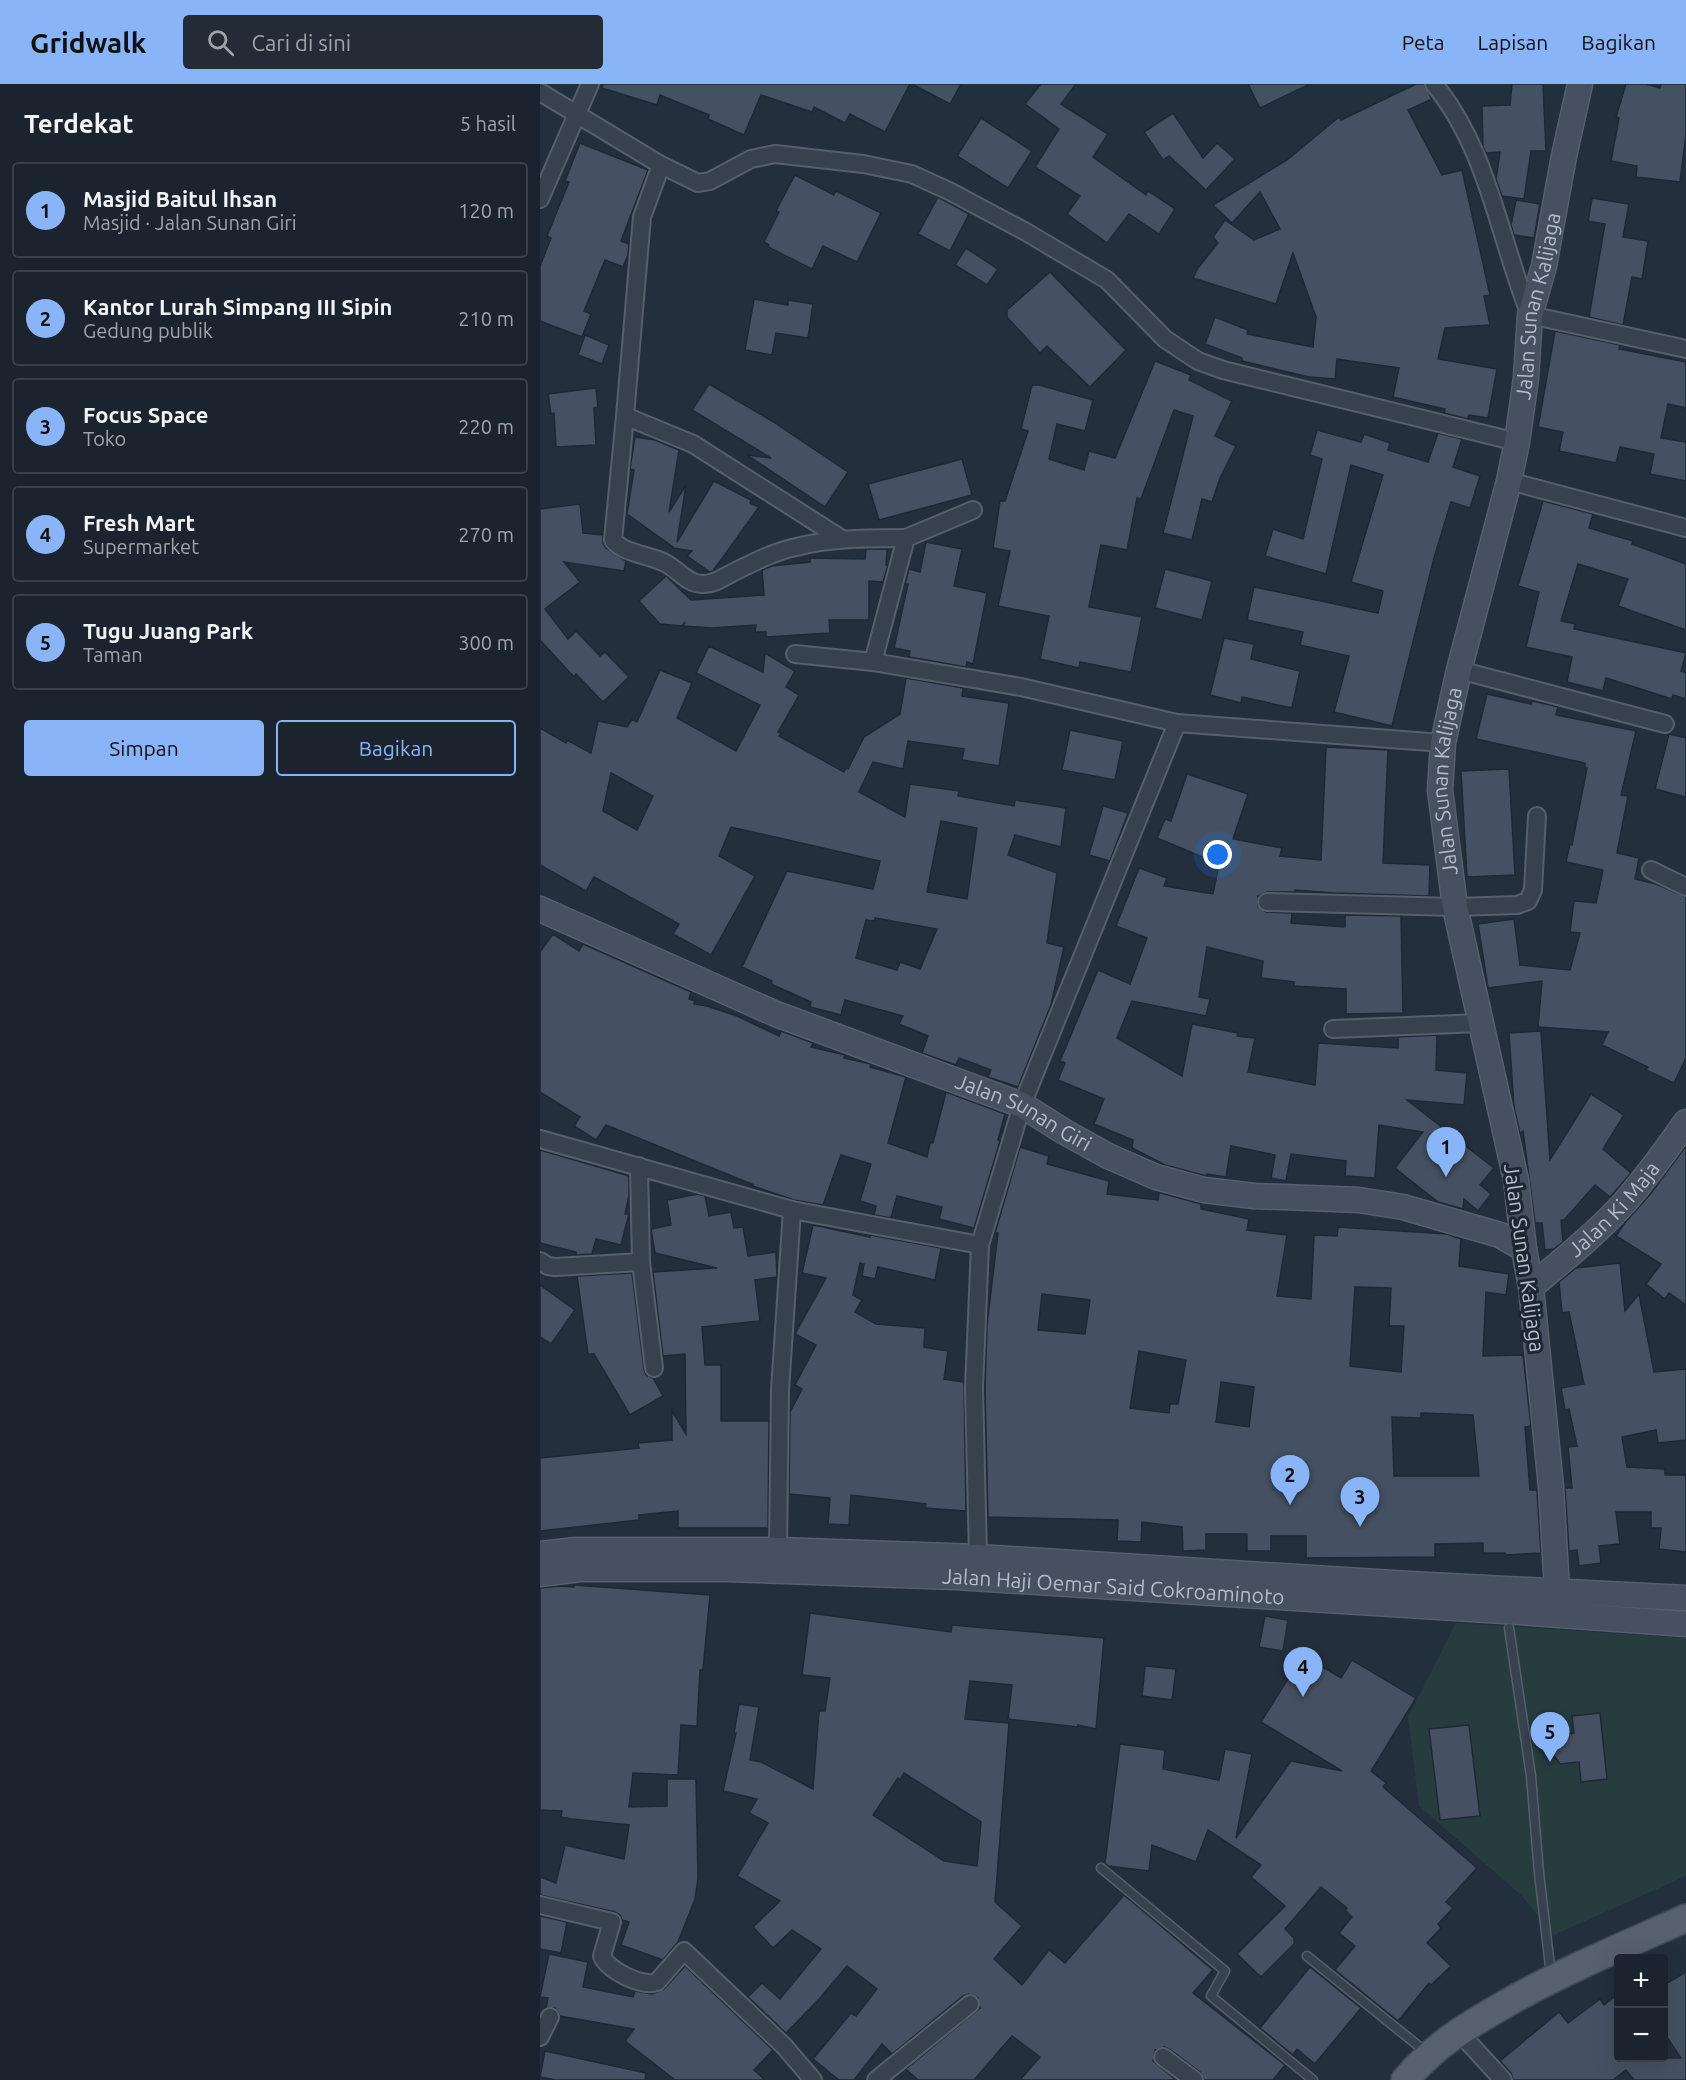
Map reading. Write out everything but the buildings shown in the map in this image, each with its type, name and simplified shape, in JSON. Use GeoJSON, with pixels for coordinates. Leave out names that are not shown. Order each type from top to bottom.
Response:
{"type":"FeatureCollection","features":[{"type":"Feature","properties":{"kind":"main road"},"geometry":{"type":"LineString","coordinates":[[1405,2080],[1429,2054],[1458,2031],[1552,1978],[1686,1918]]}},
{"type":"Feature","properties":{"kind":"street"},"geometry":{"type":"LineString","coordinates":[[540,200],[590,84]]}},
{"type":"Feature","properties":{"kind":"street"},"geometry":{"type":"LineString","coordinates":[[1434,84],[1451,104],[1467,134],[1482,171],[1530,315],[1686,349]]}},
{"type":"Feature","properties":{"kind":"street","name":"Jalan Sunan Kalijaga"},"geometry":{"type":"LineString","coordinates":[[1557,1590],[1551,1487],[1531,1287],[1516,1180],[1455,908],[1440,790],[1443,743],[1459,670],[1509,481],[1526,378],[1530,315],[1544,266],[1580,84]]}},
{"type":"Feature","properties":{"kind":"street"},"geometry":{"type":"LineString","coordinates":[[540,92],[661,165],[698,183],[710,180],[752,159],[775,154],[863,164],[912,174],[1026,232],[1107,280],[1165,339],[1198,361],[1223,370],[1516,442]]}},
{"type":"Feature","properties":{"kind":"street"},"geometry":{"type":"LineString","coordinates":[[661,165],[642,217],[613,540],[620,548],[667,564],[693,583],[703,585],[794,547],[842,539],[906,538],[973,510]]}},
{"type":"Feature","properties":{"kind":"street"},"geometry":{"type":"LineString","coordinates":[[625,416],[693,444],[842,539]]}},
{"type":"Feature","properties":{"kind":"street"},"geometry":{"type":"LineString","coordinates":[[1509,481],[1686,528]]}},
{"type":"Feature","properties":{"kind":"street"},"geometry":{"type":"LineString","coordinates":[[873,662],[906,538]]}},
{"type":"Feature","properties":{"kind":"street"},"geometry":{"type":"LineString","coordinates":[[795,654],[873,662],[1020,687],[1177,723],[1443,743]]}},
{"type":"Feature","properties":{"kind":"street"},"geometry":{"type":"LineString","coordinates":[[1459,670],[1665,724]]}},
{"type":"Feature","properties":{"kind":"street"},"geometry":{"type":"LineString","coordinates":[[978,1557],[974,1388],[980,1245],[1022,1105],[1177,723]]}},
{"type":"Feature","properties":{"kind":"street"},"geometry":{"type":"LineString","coordinates":[[1267,902],[1455,908],[1517,905],[1528,901],[1533,890],[1537,816]]}},
{"type":"Feature","properties":{"kind":"street"},"geometry":{"type":"LineString","coordinates":[[1651,870],[1686,887]]}},
{"type":"Feature","properties":{"kind":"street","name":"Jalan Sunan Giri"},"geometry":{"type":"LineString","coordinates":[[540,909],[776,1014],[1022,1105],[1108,1156],[1156,1178],[1204,1190],[1244,1195],[1359,1200],[1403,1207],[1500,1234],[1524,1249]]}},
{"type":"Feature","properties":{"kind":"street"},"geometry":{"type":"LineString","coordinates":[[1333,1029],[1481,1023]]}},
{"type":"Feature","properties":{"kind":"street","name":"Jalan Ki Maja"},"geometry":{"type":"LineString","coordinates":[[1531,1287],[1581,1245],[1623,1204],[1659,1161],[1686,1122]]}},
{"type":"Feature","properties":{"kind":"street"},"geometry":{"type":"LineString","coordinates":[[540,1139],[792,1210],[980,1245]]}},
{"type":"Feature","properties":{"kind":"street"},"geometry":{"type":"LineString","coordinates":[[639,1167],[641,1262],[654,1368]]}},
{"type":"Feature","properties":{"kind":"street"},"geometry":{"type":"LineString","coordinates":[[778,1550],[780,1390],[792,1210]]}},
{"type":"Feature","properties":{"kind":"street"},"geometry":{"type":"LineString","coordinates":[[540,1261],[555,1267],[641,1262]]}},
{"type":"Feature","properties":{"kind":"street","name":"Jalan Haji Oemar Said Cokroaminoto"},"geometry":{"type":"LineString","coordinates":[[540,1554],[576,1550],[778,1550],[978,1557],[1409,1584],[1686,1598]]}},
{"type":"Feature","properties":{"kind":"street","name":"Jalan Haji Oemar Said Cokroaminoto"},"geometry":{"type":"LineString","coordinates":[[540,1574],[580,1569],[728,1569],[956,1577],[1686,1624]]}},
{"type":"Feature","properties":{"kind":"street"},"geometry":{"type":"LineString","coordinates":[[540,1905],[612,1922],[602,1956],[627,1977],[639,1982],[652,1984],[657,1982],[684,1951],[784,2046],[813,2080]]}},
{"type":"Feature","properties":{"kind":"street"},"geometry":{"type":"LineString","coordinates":[[876,2080],[970,2004]]}},
{"type":"Feature","properties":{"kind":"street"},"geometry":{"type":"LineString","coordinates":[[540,2037],[550,2017]]}},
{"type":"Feature","properties":{"kind":"street"},"geometry":{"type":"LineString","coordinates":[[1458,2031],[1503,2080]]}},
{"type":"Feature","properties":{"kind":"street"},"geometry":{"type":"LineString","coordinates":[[1163,2057],[1194,2080]]}},
{"type":"Feature","properties":{"kind":"lane"},"geometry":{"type":"LineString","coordinates":[[1509,1628],[1531,1776],[1539,1873],[1552,1978]]}},
{"type":"Feature","properties":{"kind":"lane"},"geometry":{"type":"LineString","coordinates":[[1101,1868],[1225,1971],[1210,1996],[1313,2080]]}},
{"type":"Feature","properties":{"kind":"lane"},"geometry":{"type":"LineString","coordinates":[[1307,1956],[1429,2054]]}},
{"type":"Feature","properties":{"kind":"green space"},"geometry":{"type":"Polygon","coordinates":[[[1456,1623],[1686,1638],[1686,1876],[1554,1935],[1521,1895],[1419,1806],[1408,1717],[1456,1623]]]}},
{"type":"Feature","properties":{"kind":"place","name":"Masjid Baitul Ihsan"},"geometry":{"type":"Point","coordinates":[1446,1177]}},
{"type":"Feature","properties":{"kind":"place","name":"Kantor Lurah Simpang III Sipin"},"geometry":{"type":"Point","coordinates":[1290,1505]}},
{"type":"Feature","properties":{"kind":"place","name":"Focus Space"},"geometry":{"type":"Point","coordinates":[1360,1527]}},
{"type":"Feature","properties":{"kind":"place","name":"Fresh Mart"},"geometry":{"type":"Point","coordinates":[1303,1697]}},
{"type":"Feature","properties":{"kind":"place","name":"Tugu Juang Park"},"geometry":{"type":"Point","coordinates":[1550,1762]}}]}
